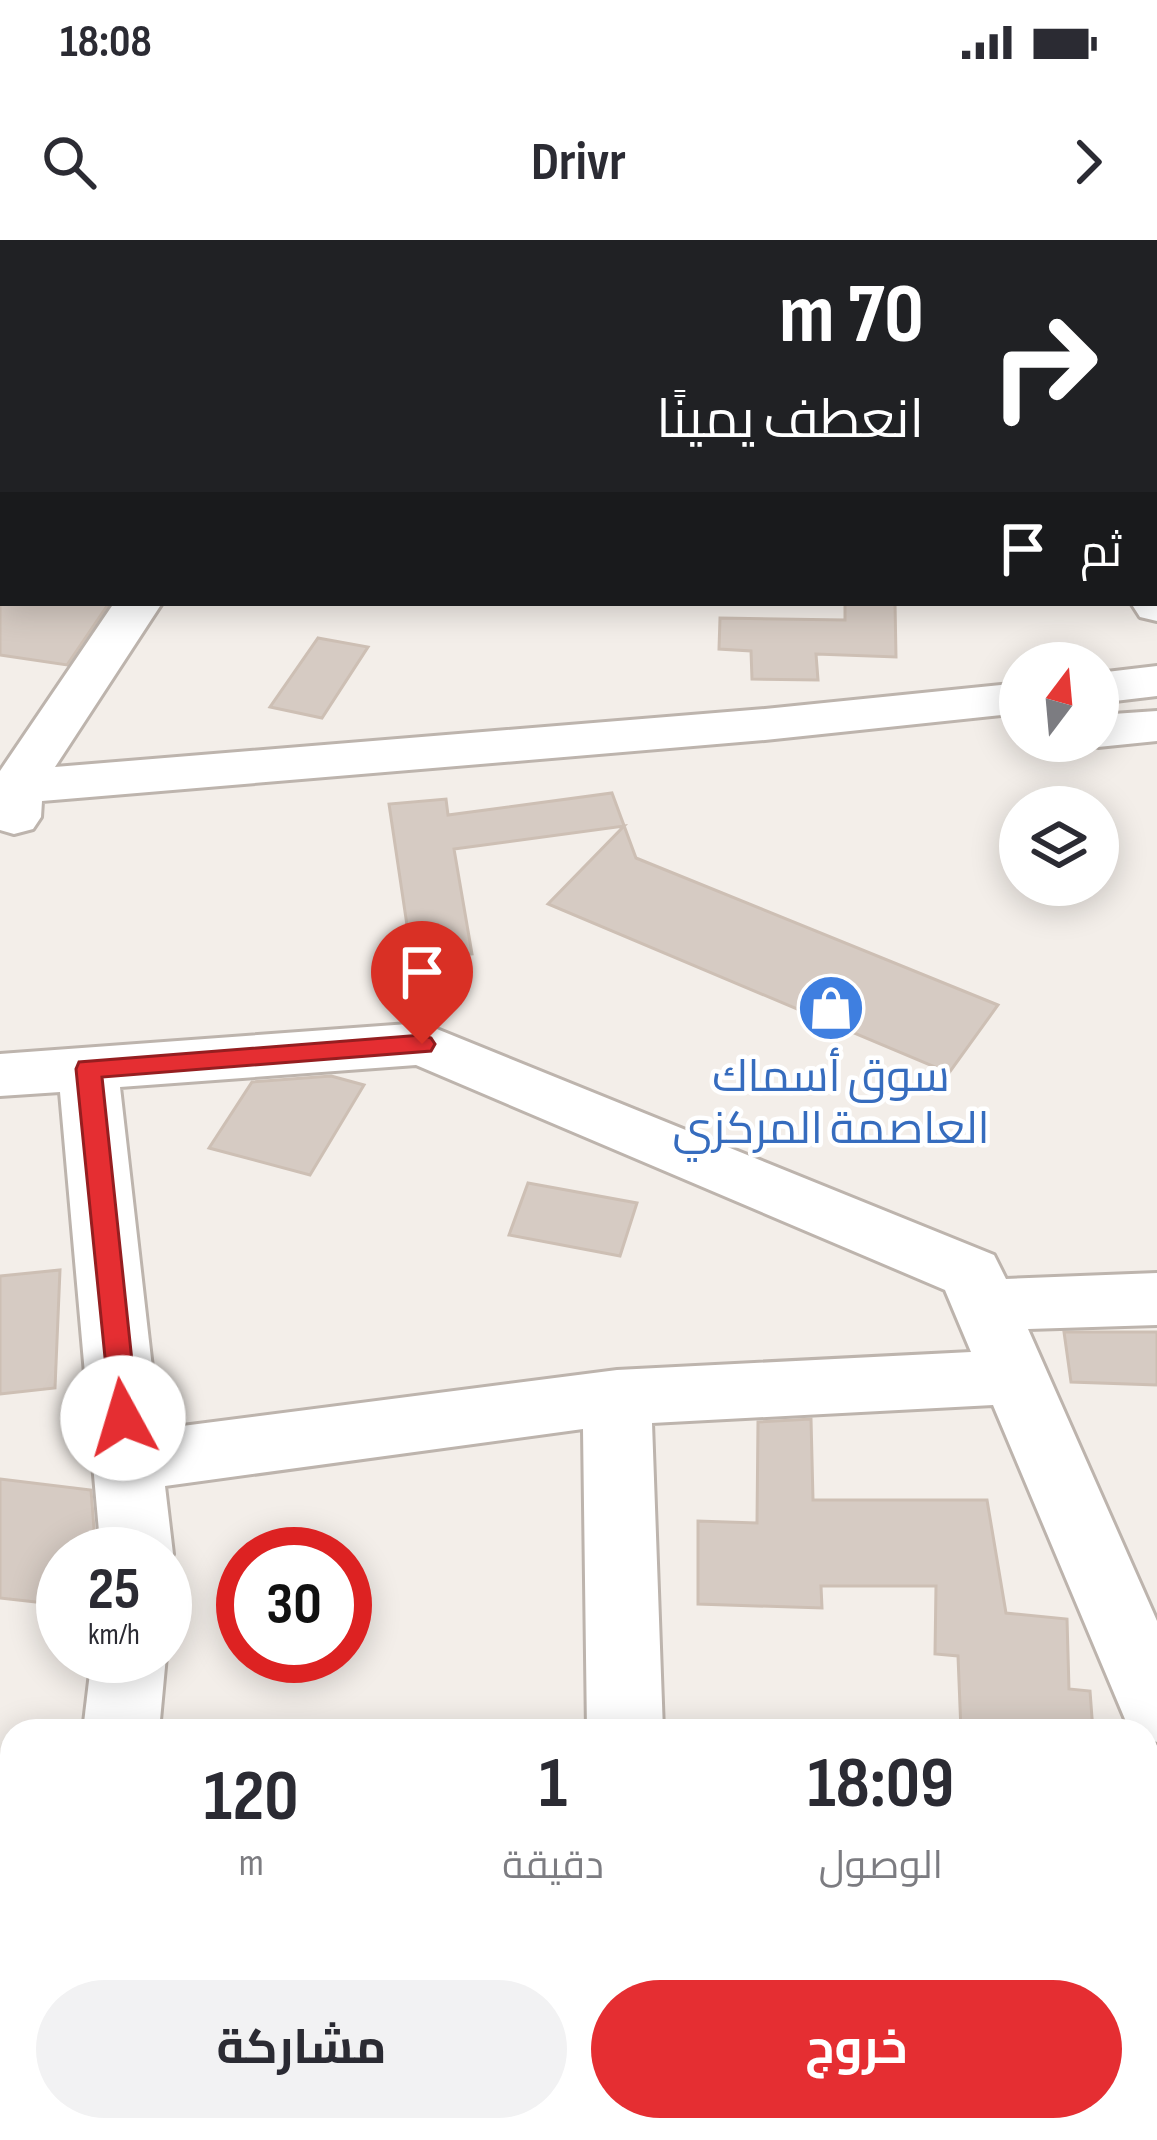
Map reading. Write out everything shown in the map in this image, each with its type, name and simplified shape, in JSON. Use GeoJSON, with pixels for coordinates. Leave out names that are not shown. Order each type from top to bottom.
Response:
{"type":"FeatureCollection","features":[{"type":"Feature","properties":{"kind":"street"},"geometry":{"type":"LineString","coordinates":[[7,806],[136,606]]}},
{"type":"Feature","properties":{"kind":"street"},"geometry":{"type":"LineString","coordinates":[[1119,686],[1157,681]]}},
{"type":"Feature","properties":{"kind":"street"},"geometry":{"type":"LineString","coordinates":[[7,806],[211,767],[851,718],[999,700]]}},
{"type":"Feature","properties":{"kind":"street"},"geometry":{"type":"LineString","coordinates":[[1119,729],[1157,726]]}},
{"type":"Feature","properties":{"kind":"street"},"geometry":{"type":"LineString","coordinates":[[7,806],[999,739]]}},
{"type":"Feature","properties":{"kind":"street"},"geometry":{"type":"LineString","coordinates":[[0,1075],[422,1044],[971,1273],[1157,1708]]}},
{"type":"Feature","properties":{"kind":"street"},"geometry":{"type":"LineString","coordinates":[[88,1069],[134,1527]]}},
{"type":"Feature","properties":{"kind":"street"},"geometry":{"type":"LineString","coordinates":[[985,1305],[1157,1299]]}},
{"type":"Feature","properties":{"kind":"street"},"geometry":{"type":"LineString","coordinates":[[128,1462],[617,1397],[1015,1376]]}},
{"type":"Feature","properties":{"kind":"street"},"geometry":{"type":"LineString","coordinates":[[617,1397],[625,1719]]}},
{"type":"Feature","properties":{"kind":"street"},"geometry":{"type":"LineString","coordinates":[[122,1719],[126,1683]]}},
{"type":"Feature","properties":{"kind":"building"},"geometry":{"type":"Polygon","coordinates":[[[0,606],[107,606],[67,665],[0,655],[0,606]]]}},
{"type":"Feature","properties":{"kind":"building"},"geometry":{"type":"Polygon","coordinates":[[[845,606],[895,606],[896,657],[816,654],[818,680],[752,679],[751,651],[719,649],[720,618],[845,620],[845,606]]]}},
{"type":"Feature","properties":{"kind":"building"},"geometry":{"type":"Polygon","coordinates":[[[318,638],[368,647],[322,718],[270,707],[318,638]]]}},
{"type":"Feature","properties":{"kind":"building"},"geometry":{"type":"Polygon","coordinates":[[[612,793],[636,858],[998,1005],[949,1073],[548,904],[624,826],[454,849],[472,954],[412,959],[389,804],[446,799],[448,815],[612,793]]]}},
{"type":"Feature","properties":{"kind":"building"},"geometry":{"type":"Polygon","coordinates":[[[331,1076],[364,1085],[310,1175],[209,1148],[252,1082],[331,1076]]]}},
{"type":"Feature","properties":{"kind":"building"},"geometry":{"type":"Polygon","coordinates":[[[528,1183],[637,1203],[620,1256],[509,1235],[528,1183]]]}},
{"type":"Feature","properties":{"kind":"building"},"geometry":{"type":"Polygon","coordinates":[[[60,1270],[55,1388],[0,1394],[0,1276],[60,1270]]]}},
{"type":"Feature","properties":{"kind":"building"},"geometry":{"type":"Polygon","coordinates":[[[1064,1332],[1157,1332],[1157,1385],[1071,1382],[1064,1332]]]}},
{"type":"Feature","properties":{"kind":"building"},"geometry":{"type":"Polygon","coordinates":[[[811,1419],[813,1500],[987,1500],[1006,1613],[1067,1619],[1069,1689],[1090,1691],[1092,1719],[961,1719],[958,1656],[935,1654],[936,1586],[821,1586],[822,1608],[698,1604],[698,1521],[757,1523],[758,1422],[811,1419]]]}},
{"type":"Feature","properties":{"kind":"building"},"geometry":{"type":"Polygon","coordinates":[[[0,1479],[91,1490],[94,1527],[36,1527],[36,1602],[0,1598],[0,1479]]]}},
{"type":"Feature","properties":{"kind":"place","name":"سوق أسماك العاصمة المركزي"},"geometry":{"type":"Point","coordinates":[831,1008]}},
{"type":"Feature","properties":{"kind":"route"},"geometry":{"type":"LineString","coordinates":[[123,1418],[88,1069],[422,1044]]}}]}
